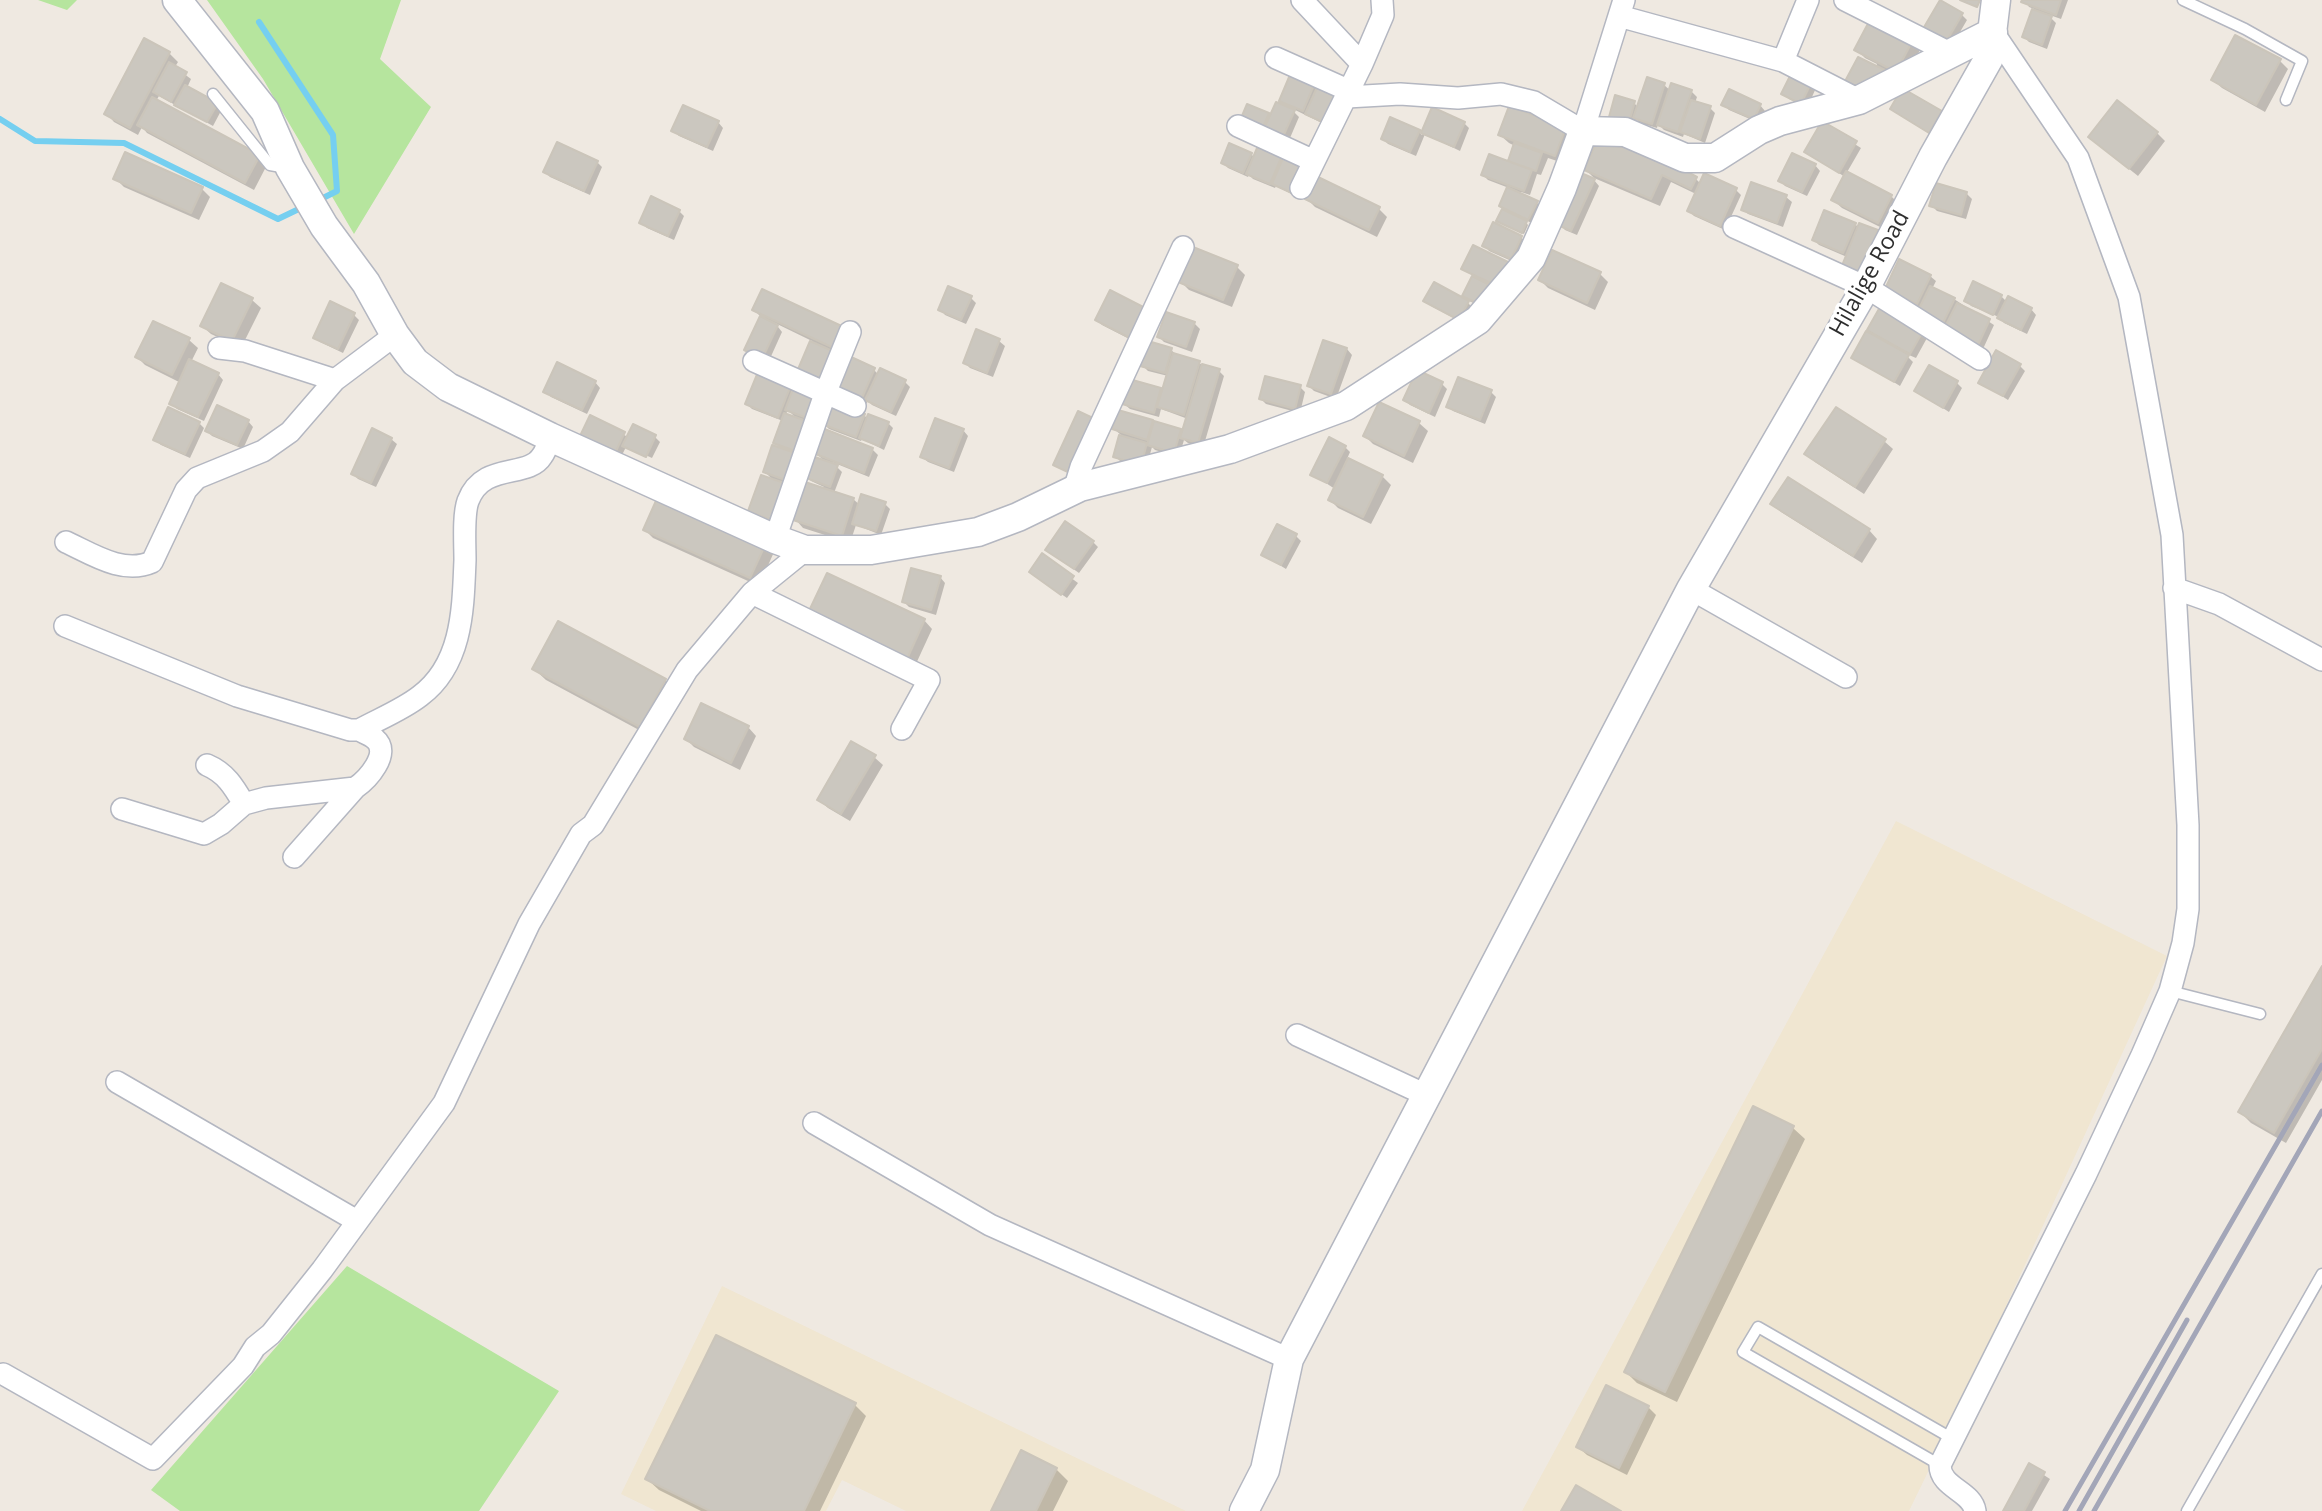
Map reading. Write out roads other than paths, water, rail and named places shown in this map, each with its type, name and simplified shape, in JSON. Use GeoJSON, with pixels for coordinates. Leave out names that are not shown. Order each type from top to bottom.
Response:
{"type":"FeatureCollection","features":[{"type":"Feature","properties":{"kind":"street"},"geometry":{"type":"LineString","coordinates":[[177,0],[265,111],[290,168],[324,226],[366,283],[395,335],[415,362],[448,387],[775,539],[806,550],[871,550],[978,532],[1018,517],[1074,490],[1230,449],[1346,406],[1478,320],[1531,258],[1562,188],[1583,131],[1621,8],[1783,61],[1859,100]]}},
{"type":"Feature","properties":{"kind":"street"},"geometry":{"type":"LineString","coordinates":[[1302,0],[1362,64]]}},
{"type":"Feature","properties":{"kind":"street"},"geometry":{"type":"LineString","coordinates":[[1301,188],[1362,64],[1383,15],[1382,0]]}},
{"type":"Feature","properties":{"kind":"street"},"geometry":{"type":"LineString","coordinates":[[1783,61],[1808,0]]}},
{"type":"Feature","properties":{"kind":"street"},"geometry":{"type":"LineString","coordinates":[[1845,0],[1951,53]]}},
{"type":"Feature","properties":{"kind":"street","name":"Hilalige Road"},"geometry":{"type":"LineString","coordinates":[[1244,1511],[1265,1469],[1289,1359],[1690,589],[1866,287],[1933,157],[1989,58],[1996,0]]}},
{"type":"Feature","properties":{"kind":"street"},"geometry":{"type":"LineString","coordinates":[[1276,58],[1348,94],[1458,98],[1501,94],[1534,102],[1583,131],[1625,132],[1685,158],[1716,158],[1759,130],[1780,121],[1859,100],[1993,33],[2078,158],[2129,297],[2172,535],[2187,800],[2188,909],[2183,943],[2170,991],[2086,1174],[1940,1465],[1942,1476],[1974,1503],[1975,1511]]}},
{"type":"Feature","properties":{"kind":"street"},"geometry":{"type":"LineString","coordinates":[[1238,126],[1314,162]]}},
{"type":"Feature","properties":{"kind":"street"},"geometry":{"type":"LineString","coordinates":[[1734,227],[1866,287],[1980,359]]}},
{"type":"Feature","properties":{"kind":"street"},"geometry":{"type":"LineString","coordinates":[[1074,490],[1081,467],[1182,247]]}},
{"type":"Feature","properties":{"kind":"street"},"geometry":{"type":"LineString","coordinates":[[775,539],[825,394],[850,332]]}},
{"type":"Feature","properties":{"kind":"street"},"geometry":{"type":"LineString","coordinates":[[66,542],[117,564],[133,566],[152,562],[186,491],[197,478],[263,451],[281,439],[335,380],[395,335]]}},
{"type":"Feature","properties":{"kind":"street"},"geometry":{"type":"LineString","coordinates":[[219,348],[245,351],[335,380]]}},
{"type":"Feature","properties":{"kind":"street"},"geometry":{"type":"LineString","coordinates":[[754,361],[855,406]]}},
{"type":"Feature","properties":{"kind":"street"},"geometry":{"type":"LineString","coordinates":[[359,730],[420,696],[438,678],[454,651],[462,615],[468,501],[480,483],[499,472],[523,468],[541,458],[551,436]]}},
{"type":"Feature","properties":{"kind":"street"},"geometry":{"type":"LineString","coordinates":[[3,1374],[153,1459],[243,1366],[255,1346],[271,1334],[444,1103],[529,924],[581,834],[593,825],[687,670],[752,593],[806,550]]}},
{"type":"Feature","properties":{"kind":"street"},"geometry":{"type":"LineString","coordinates":[[2174,588],[2219,604],[2322,660]]}},
{"type":"Feature","properties":{"kind":"street"},"geometry":{"type":"LineString","coordinates":[[1690,589],[1846,677]]}},
{"type":"Feature","properties":{"kind":"street"},"geometry":{"type":"LineString","coordinates":[[752,593],[929,680],[902,729]]}},
{"type":"Feature","properties":{"kind":"street"},"geometry":{"type":"LineString","coordinates":[[65,626],[237,696],[350,730],[359,730],[377,740],[380,754],[365,781],[355,788],[294,856]]}},
{"type":"Feature","properties":{"kind":"street"},"geometry":{"type":"LineString","coordinates":[[207,765],[217,769],[232,783],[244,804]]}},
{"type":"Feature","properties":{"kind":"street"},"geometry":{"type":"LineString","coordinates":[[122,809],[204,834],[221,824],[244,804],[355,788]]}},
{"type":"Feature","properties":{"kind":"street"},"geometry":{"type":"LineString","coordinates":[[1297,1035],[1426,1095]]}},
{"type":"Feature","properties":{"kind":"street"},"geometry":{"type":"LineString","coordinates":[[117,1082],[357,1221]]}},
{"type":"Feature","properties":{"kind":"street"},"geometry":{"type":"LineString","coordinates":[[814,1123],[990,1225],[1289,1359]]}},
{"type":"Feature","properties":{"kind":"lane"},"geometry":{"type":"LineString","coordinates":[[2183,0],[2245,29],[2302,61],[2287,100]]}},
{"type":"Feature","properties":{"kind":"lane"},"geometry":{"type":"LineString","coordinates":[[213,94],[270,165],[290,168]]}},
{"type":"Feature","properties":{"kind":"lane"},"geometry":{"type":"LineString","coordinates":[[2170,991],[2260,1014]]}},
{"type":"Feature","properties":{"kind":"lane"},"geometry":{"type":"LineString","coordinates":[[2187,1511],[2322,1274]]}},
{"type":"Feature","properties":{"kind":"lane"},"geometry":{"type":"LineString","coordinates":[[1940,1465],[1743,1352],[1758,1327],[1953,1439]]}},
{"type":"Feature","properties":{"kind":"waterway"},"geometry":{"type":"LineString","coordinates":[[259,22],[333,135],[337,191],[319,200]]}},
{"type":"Feature","properties":{"kind":"waterway"},"geometry":{"type":"LineString","coordinates":[[0,119],[35,141],[124,143],[278,219],[303,207]]}},
{"type":"Feature","properties":{"kind":"railway"},"geometry":{"type":"LineString","coordinates":[[2065,1511],[2322,1065]]}},
{"type":"Feature","properties":{"kind":"railway"},"geometry":{"type":"LineString","coordinates":[[2094,1511],[2322,1111]]}},
{"type":"Feature","properties":{"kind":"railway"},"geometry":{"type":"LineString","coordinates":[[2079,1511],[2187,1320]]}}]}
